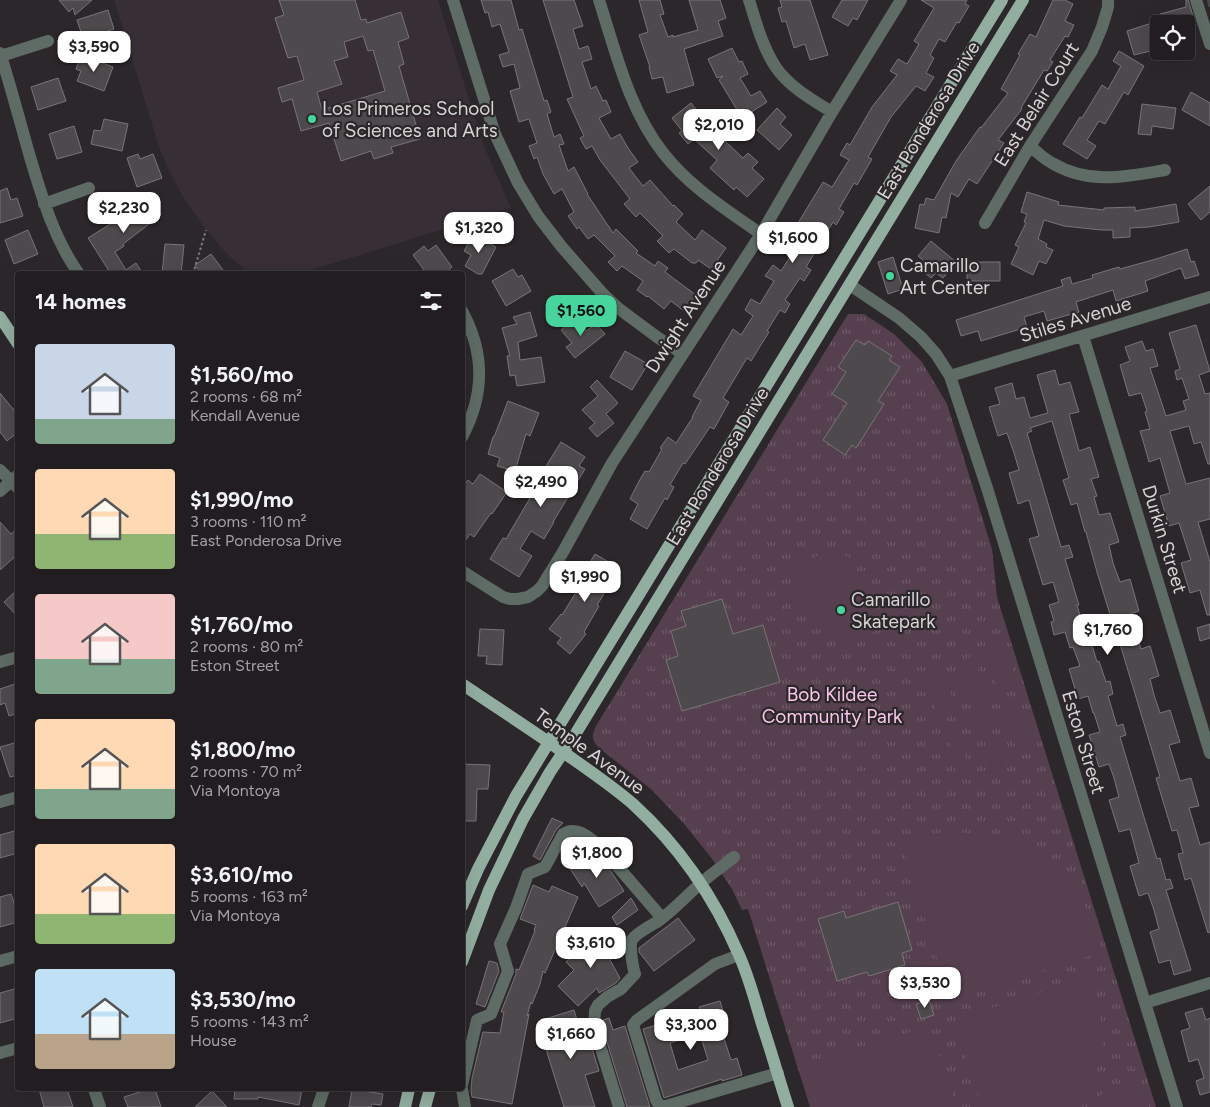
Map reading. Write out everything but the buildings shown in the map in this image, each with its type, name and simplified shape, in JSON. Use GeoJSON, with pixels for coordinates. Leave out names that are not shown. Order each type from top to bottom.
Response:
{"type":"FeatureCollection","features":[{"type":"Feature","properties":{"kind":"main road","name":"East Ponderosa Drive"},"geometry":{"type":"LineString","coordinates":[[465,899],[478,869],[512,804],[549,742],[1002,0]]}},
{"type":"Feature","properties":{"kind":"main road","name":"East Ponderosa Drive"},"geometry":{"type":"LineString","coordinates":[[465,954],[489,890],[523,819],[550,772],[1023,0]]}},
{"type":"Feature","properties":{"kind":"main road"},"geometry":{"type":"LineString","coordinates":[[834,274],[850,285]]}},
{"type":"Feature","properties":{"kind":"main road"},"geometry":{"type":"LineString","coordinates":[[0,317],[15,340]]}},
{"type":"Feature","properties":{"kind":"main road","name":"Temple Avenue"},"geometry":{"type":"LineString","coordinates":[[465,686],[609,784],[633,804],[667,839],[687,864],[724,922],[739,955],[754,996],[788,1107]]}},
{"type":"Feature","properties":{"kind":"main road"},"geometry":{"type":"LineString","coordinates":[[405,1107],[409,1091]]}},
{"type":"Feature","properties":{"kind":"main road"},"geometry":{"type":"LineString","coordinates":[[425,1107],[429,1091]]}},
{"type":"Feature","properties":{"kind":"street"},"geometry":{"type":"LineString","coordinates":[[453,0],[495,134],[518,184],[538,216],[560,246],[603,294],[618,308],[683,354]]}},
{"type":"Feature","properties":{"kind":"street"},"geometry":{"type":"LineString","coordinates":[[599,0],[634,104],[650,134],[664,154],[690,181],[718,205],[761,234]]}},
{"type":"Feature","properties":{"kind":"street"},"geometry":{"type":"LineString","coordinates":[[749,0],[763,42],[776,68],[790,83],[832,112]]}},
{"type":"Feature","properties":{"kind":"street","name":"Dwight Avenue"},"geometry":{"type":"LineString","coordinates":[[465,573],[503,597],[510,599],[528,597],[542,586],[564,552],[612,463],[761,234],[832,112],[901,0]]}},
{"type":"Feature","properties":{"kind":"street","name":"East Belair Court"},"geometry":{"type":"LineString","coordinates":[[985,223],[1030,146],[1092,51],[1102,27],[1108,7],[1108,0]]}},
{"type":"Feature","properties":{"kind":"street"},"geometry":{"type":"LineString","coordinates":[[1196,0],[1210,44]]}},
{"type":"Feature","properties":{"kind":"street"},"geometry":{"type":"LineString","coordinates":[[48,41],[0,54],[44,204],[63,247],[77,271]]}},
{"type":"Feature","properties":{"kind":"street"},"geometry":{"type":"LineString","coordinates":[[1030,146],[1050,162],[1071,172],[1083,175],[1118,178],[1165,170]]}},
{"type":"Feature","properties":{"kind":"street"},"geometry":{"type":"LineString","coordinates":[[44,204],[89,188]]}},
{"type":"Feature","properties":{"kind":"street","name":"Eston Street"},"geometry":{"type":"LineString","coordinates":[[850,285],[899,318],[921,337],[936,354],[950,376],[990,497],[1177,1107]]}},
{"type":"Feature","properties":{"kind":"street","name":"Stiles Avenue"},"geometry":{"type":"LineString","coordinates":[[950,376],[1210,297]]}},
{"type":"Feature","properties":{"kind":"street"},"geometry":{"type":"LineString","coordinates":[[465,317],[474,336],[480,375],[475,408],[465,432]]}},
{"type":"Feature","properties":{"kind":"street","name":"Durkin Street"},"geometry":{"type":"LineString","coordinates":[[1083,336],[1210,753]]}},
{"type":"Feature","properties":{"kind":"street"},"geometry":{"type":"LineString","coordinates":[[0,470],[15,482],[0,490]]}},
{"type":"Feature","properties":{"kind":"street"},"geometry":{"type":"LineString","coordinates":[[0,662],[15,658]]}},
{"type":"Feature","properties":{"kind":"street"},"geometry":{"type":"LineString","coordinates":[[0,802],[15,798]]}},
{"type":"Feature","properties":{"kind":"street"},"geometry":{"type":"LineString","coordinates":[[465,1072],[477,1020],[492,1014],[508,972],[500,944],[528,874],[545,868],[563,834],[571,831],[578,832],[589,837],[600,846],[662,918]]}},
{"type":"Feature","properties":{"kind":"street"},"geometry":{"type":"LineString","coordinates":[[619,1107],[594,1027],[595,1011],[598,1005],[607,997],[621,990],[635,974],[630,950],[631,941],[662,918],[734,857]]}},
{"type":"Feature","properties":{"kind":"street"},"geometry":{"type":"LineString","coordinates":[[739,955],[715,964],[637,1020],[634,1025],[656,1100],[660,1106],[666,1106],[778,1073]]}},
{"type":"Feature","properties":{"kind":"street"},"geometry":{"type":"LineString","coordinates":[[0,961],[15,957]]}},
{"type":"Feature","properties":{"kind":"street"},"geometry":{"type":"LineString","coordinates":[[1145,1003],[1210,983]]}},
{"type":"Feature","properties":{"kind":"street"},"geometry":{"type":"LineString","coordinates":[[0,1053],[15,1049]]}},
{"type":"Feature","properties":{"kind":"street"},"geometry":{"type":"LineString","coordinates":[[95,1091],[100,1107]]}},
{"type":"Feature","properties":{"kind":"street"},"geometry":{"type":"LineString","coordinates":[[318,1107],[323,1091]]}},
{"type":"Feature","properties":{"kind":"street"},"geometry":{"type":"LineString","coordinates":[[462,1091],[465,1107]]}},
{"type":"Feature","properties":{"kind":"path"},"geometry":{"type":"LineString","coordinates":[[194,271],[206,230]]}},
{"type":"Feature","properties":{"kind":"shaded area","name":"Los Primeros School of Sciences and Arts"},"geometry":{"type":"Polygon","coordinates":[[[114,0],[438,0],[483,144],[511,208],[309,271],[246,271],[225,252],[204,227],[182,195],[159,147],[114,0]]]}},
{"type":"Feature","properties":{"kind":"green space","name":"Bob Kildee Community Park"},"geometry":{"type":"Polygon","coordinates":[[[848,314],[864,314],[894,334],[922,362],[947,404],[992,549],[997,597],[1156,1107],[810,1107],[748,909],[742,910],[732,889],[713,860],[685,825],[652,790],[598,747],[593,739],[596,726],[848,314]]]}},
{"type":"Feature","properties":{"kind":"green space","name":"Camarillo Skatepark"},"geometry":{"type":"Polygon","coordinates":[[[828,549],[850,558],[870,593],[880,628],[849,647],[819,627],[795,591],[797,568],[828,549]]]}},
{"type":"Feature","properties":{"kind":"green space"},"geometry":{"type":"Polygon","coordinates":[[[1006,647],[1018,688],[999,693],[987,652],[1006,647]]]}},
{"type":"Feature","properties":{"kind":"green space"},"geometry":{"type":"Polygon","coordinates":[[[974,656],[986,697],[968,703],[956,662],[974,656]]]}},
{"type":"Feature","properties":{"kind":"green space"},"geometry":{"type":"Polygon","coordinates":[[[943,666],[955,707],[936,712],[924,671],[943,666]]]}},
{"type":"Feature","properties":{"kind":"green space"},"geometry":{"type":"Polygon","coordinates":[[[1025,709],[1037,750],[1018,756],[1006,715],[1025,709]]]}},
{"type":"Feature","properties":{"kind":"green space"},"geometry":{"type":"Polygon","coordinates":[[[987,714],[994,737],[984,740],[977,717],[987,714]]]}},
{"type":"Feature","properties":{"kind":"green space"},"geometry":{"type":"Polygon","coordinates":[[[956,723],[962,746],[952,749],[946,726],[956,723]]]}},
{"type":"Feature","properties":{"kind":"green space"},"geometry":{"type":"Polygon","coordinates":[[[996,744],[1003,767],[993,770],[986,747],[996,744]]]}},
{"type":"Feature","properties":{"kind":"green space"},"geometry":{"type":"Polygon","coordinates":[[[965,754],[971,777],[961,780],[954,757],[965,754]]]}},
{"type":"Feature","properties":{"kind":"green space"},"geometry":{"type":"Polygon","coordinates":[[[951,832],[992,835],[1026,845],[1050,862],[1070,882],[1091,916],[1102,952],[956,997],[947,991],[900,838],[951,832]]]}},
{"type":"Feature","properties":{"kind":"green space"},"geometry":{"type":"Polygon","coordinates":[[[1090,977],[1100,1009],[1102,1047],[1091,1089],[1075,1107],[982,1107],[958,1032],[966,1016],[1090,977]]]}},
{"type":"Feature","properties":{"kind":"green space"},"geometry":{"type":"Polygon","coordinates":[[[920,1029],[931,1032],[957,1107],[811,1107],[799,1067],[920,1029]]]}},
{"type":"Feature","properties":{"kind":"green space"},"geometry":{"type":"Polygon","coordinates":[[[1140,1082],[1149,1107],[1087,1107],[1104,1093],[1140,1082]]]}},
{"type":"Feature","properties":{"kind":"waterway"},"geometry":{"type":"LineString","coordinates":[[1209,0],[1210,5]]}},
{"type":"Feature","properties":{"kind":"place","name":"Los Primeros School of Sciences and Arts"},"geometry":{"type":"Point","coordinates":[312,119]}},
{"type":"Feature","properties":{"kind":"place","name":"Camarillo Art Center"},"geometry":{"type":"Point","coordinates":[890,276]}},
{"type":"Feature","properties":{"kind":"place","name":"Camarillo Skatepark"},"geometry":{"type":"Point","coordinates":[841,610]}}]}
